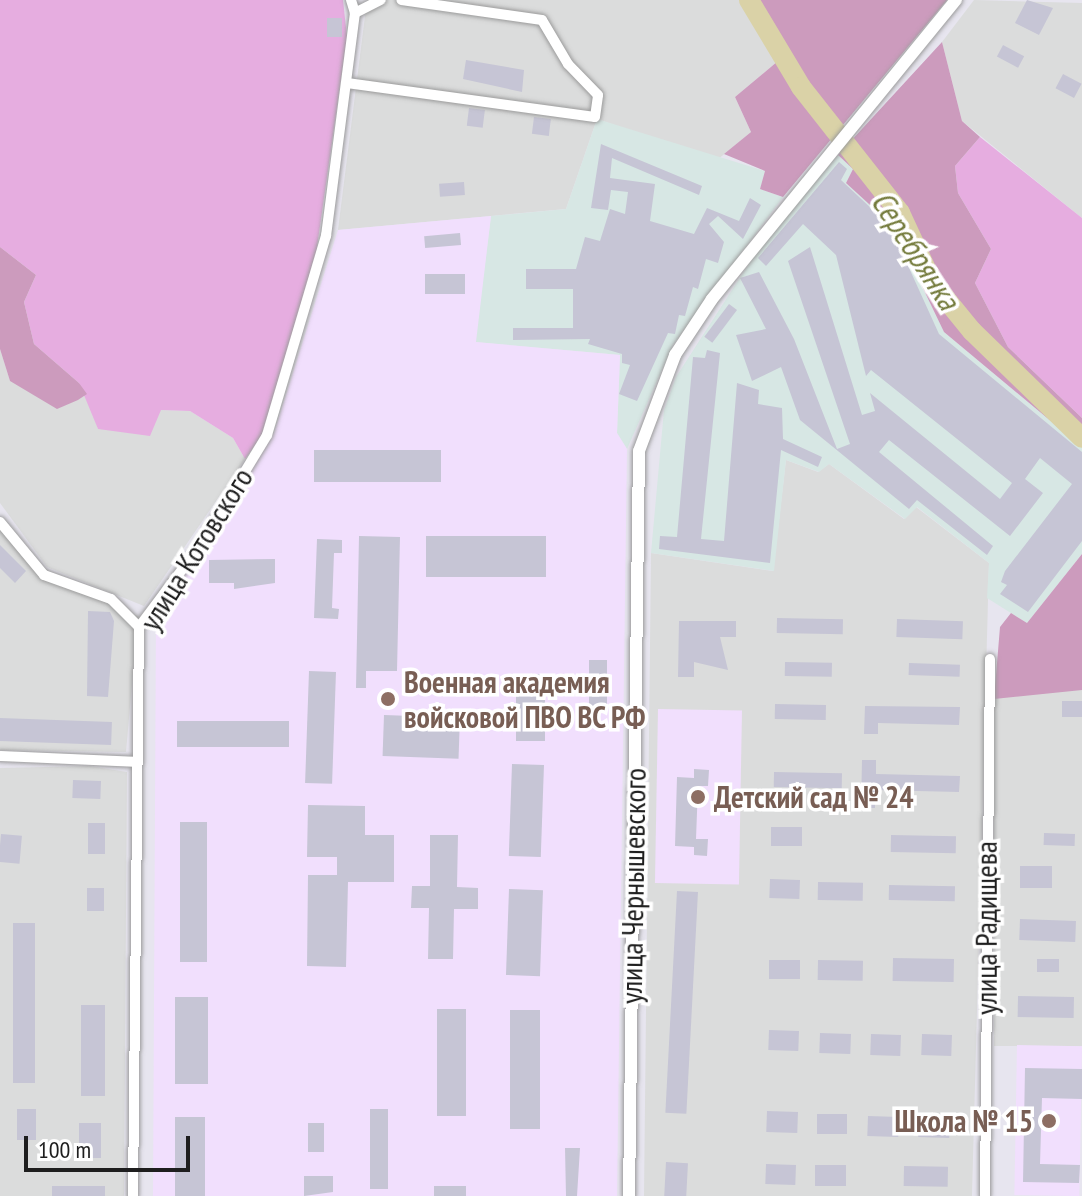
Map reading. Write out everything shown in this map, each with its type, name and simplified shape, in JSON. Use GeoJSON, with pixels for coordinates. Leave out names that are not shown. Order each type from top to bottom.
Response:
{"type":"FeatureCollection","features":[{"type":"Feature","properties":{"kind":"street"},"geometry":{"type":"LineString","coordinates":[[351,0],[355,13],[381,0]]}},
{"type":"Feature","properties":{"kind":"street"},"geometry":{"type":"LineString","coordinates":[[347,83],[595,117],[598,95],[568,64],[542,20],[401,0]]}},
{"type":"Feature","properties":{"kind":"street","name":"улица Чернышевского"},"geometry":{"type":"LineString","coordinates":[[629,1196],[639,451],[675,355],[745,255],[956,0]]}},
{"type":"Feature","properties":{"kind":"street","name":"улица Котовского"},"geometry":{"type":"LineString","coordinates":[[133,1196],[135,762],[139,627],[199,547],[267,435],[326,236],[355,13]]}},
{"type":"Feature","properties":{"kind":"street"},"geometry":{"type":"LineString","coordinates":[[0,522],[44,575],[111,599],[139,627]]}},
{"type":"Feature","properties":{"kind":"street","name":"улица Радищева"},"geometry":{"type":"LineString","coordinates":[[985,1196],[990,659]]}},
{"type":"Feature","properties":{"kind":"street"},"geometry":{"type":"LineString","coordinates":[[0,756],[135,762]]}},
{"type":"Feature","properties":{"kind":"shaded area"},"geometry":{"type":"Polygon","coordinates":[[[0,0],[343,0],[347,37],[315,261],[263,434],[245,459],[233,438],[190,411],[161,410],[150,436],[98,429],[79,383],[34,344],[24,302],[36,275],[0,247],[0,0]]]}},
{"type":"Feature","properties":{"kind":"shaded area"},"geometry":{"type":"Polygon","coordinates":[[[367,0],[742,0],[778,61],[735,97],[751,132],[717,160],[597,119],[566,209],[338,230],[367,0]]]}},
{"type":"Feature","properties":{"kind":"shaded area"},"geometry":{"type":"Polygon","coordinates":[[[742,0],[947,0],[783,197],[760,189],[765,171],[724,154],[751,132],[735,97],[778,61],[742,0]]]}},
{"type":"Feature","properties":{"kind":"shaded area"},"geometry":{"type":"Polygon","coordinates":[[[974,0],[1082,3],[1082,218],[962,121],[942,42],[974,0]]]}},
{"type":"Feature","properties":{"kind":"shaded area"},"geometry":{"type":"Polygon","coordinates":[[[942,42],[962,121],[980,137],[955,166],[958,193],[991,249],[975,283],[1008,347],[1082,418],[1082,447],[944,332],[893,226],[846,183],[853,169],[838,155],[942,42]]]}},
{"type":"Feature","properties":{"kind":"shaded area"},"geometry":{"type":"Polygon","coordinates":[[[597,119],[765,171],[760,189],[783,197],[673,345],[627,449],[617,433],[620,355],[475,342],[491,216],[566,209],[597,119]]]}},
{"type":"Feature","properties":{"kind":"shaded area"},"geometry":{"type":"Polygon","coordinates":[[[980,137],[1082,218],[1082,418],[1008,347],[975,283],[991,249],[958,193],[955,166],[980,137]]]}},
{"type":"Feature","properties":{"kind":"shaded area"},"geometry":{"type":"Polygon","coordinates":[[[838,155],[853,169],[846,183],[893,226],[944,332],[1082,447],[1082,554],[1027,623],[987,598],[989,563],[917,507],[905,519],[829,464],[819,472],[786,460],[774,571],[651,553],[664,410],[676,377],[759,248],[838,155]]]}},
{"type":"Feature","properties":{"kind":"shaded area","name":"Военная академия войсковой ПВО ВС РФ"},"geometry":{"type":"Polygon","coordinates":[[[491,216],[476,342],[620,355],[617,433],[627,449],[617,1196],[153,1196],[156,612],[274,433],[338,230],[491,216]]]}},
{"type":"Feature","properties":{"kind":"shaded area"},"geometry":{"type":"Polygon","coordinates":[[[0,247],[36,275],[24,302],[34,344],[79,383],[87,394],[57,409],[10,381],[0,349],[0,247]]]}},
{"type":"Feature","properties":{"kind":"shaded area"},"geometry":{"type":"Polygon","coordinates":[[[0,349],[10,381],[78,400],[87,394],[98,429],[161,410],[190,411],[233,438],[245,459],[144,606],[47,567],[0,503],[0,349]]]}},
{"type":"Feature","properties":{"kind":"shaded area"},"geometry":{"type":"Polygon","coordinates":[[[786,460],[818,472],[829,464],[904,519],[916,507],[989,563],[972,1196],[644,1196],[651,553],[773,571],[786,460]]]}},
{"type":"Feature","properties":{"kind":"shaded area"},"geometry":{"type":"Polygon","coordinates":[[[0,523],[39,574],[138,616],[126,752],[0,750],[0,523]]]}},
{"type":"Feature","properties":{"kind":"shaded area"},"geometry":{"type":"Polygon","coordinates":[[[1082,554],[1082,690],[994,699],[1000,627],[1011,613],[1027,623],[1082,554]]]}},
{"type":"Feature","properties":{"kind":"shaded area"},"geometry":{"type":"Polygon","coordinates":[[[994,690],[1082,690],[1082,1046],[994,1046],[994,690]]]}},
{"type":"Feature","properties":{"kind":"shaded area","name":"Детский сад № 24"},"geometry":{"type":"Polygon","coordinates":[[[658,709],[742,710],[739,884],[655,883],[658,709]]]}},
{"type":"Feature","properties":{"kind":"shaded area"},"geometry":{"type":"Polygon","coordinates":[[[90,766],[127,772],[124,1196],[0,1196],[0,768],[90,766]]]}},
{"type":"Feature","properties":{"kind":"shaded area","name":"Школа № 15"},"geometry":{"type":"Polygon","coordinates":[[[1017,1045],[1082,1046],[1079,1196],[1014,1195],[1017,1045]]]}},
{"type":"Feature","properties":{"kind":"building"},"geometry":{"type":"Polygon","coordinates":[[[1027,0],[1053,8],[1039,35],[1015,23],[1027,0]]]}},
{"type":"Feature","properties":{"kind":"building"},"geometry":{"type":"Polygon","coordinates":[[[327,18],[342,18],[342,37],[327,37],[327,18]]]}},
{"type":"Feature","properties":{"kind":"building"},"geometry":{"type":"Polygon","coordinates":[[[1003,45],[1024,56],[1018,68],[997,56],[1003,45]]]}},
{"type":"Feature","properties":{"kind":"building"},"geometry":{"type":"Polygon","coordinates":[[[466,60],[524,70],[522,92],[463,79],[466,60]]]}},
{"type":"Feature","properties":{"kind":"building"},"geometry":{"type":"Polygon","coordinates":[[[1063,74],[1082,84],[1074,98],[1055,88],[1063,74]]]}},
{"type":"Feature","properties":{"kind":"building"},"geometry":{"type":"Polygon","coordinates":[[[469,108],[485,110],[483,128],[467,126],[469,108]]]}},
{"type":"Feature","properties":{"kind":"building"},"geometry":{"type":"Polygon","coordinates":[[[534,117],[551,119],[549,136],[532,134],[534,117]]]}},
{"type":"Feature","properties":{"kind":"building"},"geometry":{"type":"Polygon","coordinates":[[[601,144],[702,186],[699,195],[612,158],[610,178],[655,184],[650,221],[694,234],[707,208],[739,221],[750,198],[761,205],[743,239],[718,216],[709,224],[724,242],[718,263],[706,259],[698,289],[693,287],[685,316],[679,315],[675,334],[668,333],[637,401],[619,394],[630,365],[622,363],[622,354],[588,344],[590,339],[513,340],[513,328],[573,328],[573,289],[526,289],[526,269],[576,269],[585,237],[600,241],[610,209],[625,214],[628,192],[611,190],[608,210],[591,208],[601,144]]]}},
{"type":"Feature","properties":{"kind":"building"},"geometry":{"type":"Polygon","coordinates":[[[839,162],[847,169],[841,180],[890,226],[939,334],[1082,452],[1082,541],[1028,612],[1000,594],[1007,585],[1001,582],[1005,571],[1072,484],[1040,458],[1025,479],[1043,493],[1010,536],[889,440],[879,452],[993,546],[987,555],[917,500],[909,509],[800,420],[781,367],[752,381],[736,335],[766,329],[740,278],[759,272],[794,339],[837,449],[850,444],[788,261],[810,247],[862,415],[875,411],[870,393],[1000,499],[1012,483],[871,370],[866,376],[836,255],[803,224],[766,266],[758,258],[839,162]]]}},
{"type":"Feature","properties":{"kind":"building"},"geometry":{"type":"Polygon","coordinates":[[[464,182],[465,195],[440,197],[439,184],[464,182]]]}},
{"type":"Feature","properties":{"kind":"building"},"geometry":{"type":"Polygon","coordinates":[[[460,233],[461,245],[425,248],[424,236],[460,233]]]}},
{"type":"Feature","properties":{"kind":"building"},"geometry":{"type":"Polygon","coordinates":[[[425,274],[465,274],[465,294],[425,294],[425,274]]]}},
{"type":"Feature","properties":{"kind":"building"},"geometry":{"type":"Polygon","coordinates":[[[729,304],[737,310],[712,343],[704,337],[729,304]]]}},
{"type":"Feature","properties":{"kind":"building"},"geometry":{"type":"Polygon","coordinates":[[[707,350],[720,353],[701,539],[724,541],[737,383],[759,390],[758,404],[782,408],[783,439],[822,457],[818,467],[781,450],[770,563],[659,549],[660,536],[677,537],[693,357],[705,358],[707,350]]]}},
{"type":"Feature","properties":{"kind":"building"},"geometry":{"type":"Polygon","coordinates":[[[314,450],[441,450],[441,482],[314,482],[314,450]]]}},
{"type":"Feature","properties":{"kind":"building"},"geometry":{"type":"Polygon","coordinates":[[[359,536],[400,537],[397,671],[366,671],[366,688],[356,688],[359,536]]]}},
{"type":"Feature","properties":{"kind":"building"},"geometry":{"type":"Polygon","coordinates":[[[426,536],[546,536],[546,577],[426,577],[426,536]]]}},
{"type":"Feature","properties":{"kind":"building"},"geometry":{"type":"Polygon","coordinates":[[[317,539],[342,540],[342,553],[334,553],[332,608],[339,609],[338,619],[314,618],[317,539]]]}},
{"type":"Feature","properties":{"kind":"building"},"geometry":{"type":"Polygon","coordinates":[[[0,545],[26,571],[15,583],[0,568],[0,545]]]}},
{"type":"Feature","properties":{"kind":"building"},"geometry":{"type":"Polygon","coordinates":[[[275,559],[275,583],[234,589],[234,583],[209,583],[209,560],[275,559]]]}},
{"type":"Feature","properties":{"kind":"building"},"geometry":{"type":"Polygon","coordinates":[[[88,611],[110,612],[114,621],[108,697],[87,696],[88,611]]]}},
{"type":"Feature","properties":{"kind":"building"},"geometry":{"type":"Polygon","coordinates":[[[777,618],[843,619],[843,634],[777,633],[777,618]]]}},
{"type":"Feature","properties":{"kind":"building"},"geometry":{"type":"Polygon","coordinates":[[[897,619],[963,621],[962,639],[896,637],[897,619]]]}},
{"type":"Feature","properties":{"kind":"building"},"geometry":{"type":"Polygon","coordinates":[[[679,621],[736,621],[736,637],[720,637],[728,670],[694,662],[694,677],[678,677],[679,621]]]}},
{"type":"Feature","properties":{"kind":"building"},"geometry":{"type":"Polygon","coordinates":[[[589,660],[607,660],[607,710],[589,710],[589,660]]]}},
{"type":"Feature","properties":{"kind":"building"},"geometry":{"type":"Polygon","coordinates":[[[785,662],[832,663],[832,677],[785,676],[785,662]]]}},
{"type":"Feature","properties":{"kind":"building"},"geometry":{"type":"Polygon","coordinates":[[[909,663],[960,665],[960,677],[909,675],[909,663]]]}},
{"type":"Feature","properties":{"kind":"building"},"geometry":{"type":"Polygon","coordinates":[[[309,671],[336,672],[332,784],[305,783],[309,671]]]}},
{"type":"Feature","properties":{"kind":"building"},"geometry":{"type":"Polygon","coordinates":[[[516,674],[545,674],[545,741],[516,741],[516,674]]]}},
{"type":"Feature","properties":{"kind":"building"},"geometry":{"type":"Polygon","coordinates":[[[1062,701],[1082,701],[1082,717],[1062,717],[1062,701]]]}},
{"type":"Feature","properties":{"kind":"building"},"geometry":{"type":"Polygon","coordinates":[[[775,704],[826,705],[826,720],[775,719],[775,704]]]}},
{"type":"Feature","properties":{"kind":"building"},"geometry":{"type":"Polygon","coordinates":[[[865,706],[960,707],[959,725],[878,723],[878,734],[864,734],[865,706]]]}},
{"type":"Feature","properties":{"kind":"building"},"geometry":{"type":"Polygon","coordinates":[[[384,715],[460,718],[459,759],[383,756],[384,715]]]}},
{"type":"Feature","properties":{"kind":"building"},"geometry":{"type":"Polygon","coordinates":[[[0,718],[112,722],[111,745],[0,741],[0,718]]]}},
{"type":"Feature","properties":{"kind":"building"},"geometry":{"type":"Polygon","coordinates":[[[177,721],[289,721],[289,747],[177,747],[177,721]]]}},
{"type":"Feature","properties":{"kind":"building"},"geometry":{"type":"Polygon","coordinates":[[[862,760],[876,760],[876,774],[960,776],[959,792],[875,790],[875,808],[861,808],[862,760]]]}},
{"type":"Feature","properties":{"kind":"building"},"geometry":{"type":"Polygon","coordinates":[[[512,764],[544,765],[541,857],[509,856],[512,764]]]}},
{"type":"Feature","properties":{"kind":"building"},"geometry":{"type":"Polygon","coordinates":[[[694,769],[709,770],[708,786],[698,786],[696,839],[708,839],[707,856],[694,855],[694,847],[675,846],[677,777],[694,778],[694,769]]]}},
{"type":"Feature","properties":{"kind":"building"},"geometry":{"type":"Polygon","coordinates":[[[774,772],[842,773],[842,788],[774,787],[774,772]]]}},
{"type":"Feature","properties":{"kind":"building"},"geometry":{"type":"Polygon","coordinates":[[[73,780],[101,781],[100,799],[72,798],[73,780]]]}},
{"type":"Feature","properties":{"kind":"building"},"geometry":{"type":"Polygon","coordinates":[[[308,805],[365,806],[365,835],[394,835],[394,882],[348,882],[346,967],[307,966],[308,875],[337,875],[337,857],[307,857],[308,805]]]}},
{"type":"Feature","properties":{"kind":"building"},"geometry":{"type":"Polygon","coordinates":[[[180,822],[207,822],[207,962],[180,962],[180,822]]]}},
{"type":"Feature","properties":{"kind":"building"},"geometry":{"type":"Polygon","coordinates":[[[88,823],[105,823],[105,854],[88,854],[88,823]]]}},
{"type":"Feature","properties":{"kind":"building"},"geometry":{"type":"Polygon","coordinates":[[[771,827],[802,827],[802,846],[771,846],[771,827]]]}},
{"type":"Feature","properties":{"kind":"building"},"geometry":{"type":"Polygon","coordinates":[[[1044,833],[1075,834],[1075,846],[1044,845],[1044,833]]]}},
{"type":"Feature","properties":{"kind":"building"},"geometry":{"type":"Polygon","coordinates":[[[1,834],[22,836],[19,864],[0,862],[1,834]]]}},
{"type":"Feature","properties":{"kind":"building"},"geometry":{"type":"Polygon","coordinates":[[[430,835],[458,835],[457,887],[478,888],[478,909],[454,909],[453,959],[428,959],[429,908],[411,908],[412,886],[430,886],[430,835]]]}},
{"type":"Feature","properties":{"kind":"building"},"geometry":{"type":"Polygon","coordinates":[[[891,835],[956,836],[956,853],[891,852],[891,835]]]}},
{"type":"Feature","properties":{"kind":"building"},"geometry":{"type":"Polygon","coordinates":[[[1020,866],[1052,866],[1052,888],[1020,888],[1020,866]]]}},
{"type":"Feature","properties":{"kind":"building"},"geometry":{"type":"Polygon","coordinates":[[[770,879],[800,880],[799,899],[769,898],[770,879]]]}},
{"type":"Feature","properties":{"kind":"building"},"geometry":{"type":"Polygon","coordinates":[[[818,882],[863,883],[863,901],[818,900],[818,882]]]}},
{"type":"Feature","properties":{"kind":"building"},"geometry":{"type":"Polygon","coordinates":[[[889,885],[955,886],[955,901],[889,900],[889,885]]]}},
{"type":"Feature","properties":{"kind":"building"},"geometry":{"type":"Polygon","coordinates":[[[87,888],[104,888],[104,911],[87,911],[87,888]]]}},
{"type":"Feature","properties":{"kind":"building"},"geometry":{"type":"Polygon","coordinates":[[[509,889],[543,890],[540,976],[506,975],[509,889]]]}},
{"type":"Feature","properties":{"kind":"building"},"geometry":{"type":"Polygon","coordinates":[[[677,891],[698,892],[686,1114],[665,1113],[677,891]]]}},
{"type":"Feature","properties":{"kind":"building"},"geometry":{"type":"Polygon","coordinates":[[[1020,919],[1076,921],[1075,942],[1019,940],[1020,919]]]}},
{"type":"Feature","properties":{"kind":"building"},"geometry":{"type":"Polygon","coordinates":[[[13,923],[35,923],[35,1083],[13,1083],[13,923]]]}},
{"type":"Feature","properties":{"kind":"building"},"geometry":{"type":"Polygon","coordinates":[[[893,958],[954,959],[954,982],[893,981],[893,958]]]}},
{"type":"Feature","properties":{"kind":"building"},"geometry":{"type":"Polygon","coordinates":[[[1037,959],[1059,959],[1059,972],[1037,972],[1037,959]]]}},
{"type":"Feature","properties":{"kind":"building"},"geometry":{"type":"Polygon","coordinates":[[[769,960],[800,960],[800,979],[769,979],[769,960]]]}},
{"type":"Feature","properties":{"kind":"building"},"geometry":{"type":"Polygon","coordinates":[[[818,960],[863,961],[863,981],[818,980],[818,960]]]}},
{"type":"Feature","properties":{"kind":"building"},"geometry":{"type":"Polygon","coordinates":[[[1018,996],[1074,997],[1074,1018],[1018,1017],[1018,996]]]}},
{"type":"Feature","properties":{"kind":"building"},"geometry":{"type":"Polygon","coordinates":[[[175,997],[208,997],[208,1084],[175,1084],[175,997]]]}},
{"type":"Feature","properties":{"kind":"building"},"geometry":{"type":"Polygon","coordinates":[[[81,1005],[105,1005],[105,1096],[81,1096],[81,1005]]]}},
{"type":"Feature","properties":{"kind":"building"},"geometry":{"type":"Polygon","coordinates":[[[437,1009],[466,1009],[466,1116],[437,1116],[437,1009]]]}},
{"type":"Feature","properties":{"kind":"building"},"geometry":{"type":"Polygon","coordinates":[[[510,1010],[540,1010],[540,1129],[510,1129],[510,1010]]]}},
{"type":"Feature","properties":{"kind":"building"},"geometry":{"type":"Polygon","coordinates":[[[769,1030],[799,1031],[798,1051],[768,1050],[769,1030]]]}},
{"type":"Feature","properties":{"kind":"building"},"geometry":{"type":"Polygon","coordinates":[[[820,1033],[851,1034],[850,1054],[819,1053],[820,1033]]]}},
{"type":"Feature","properties":{"kind":"building"},"geometry":{"type":"Polygon","coordinates":[[[871,1034],[901,1035],[900,1056],[870,1055],[871,1034]]]}},
{"type":"Feature","properties":{"kind":"building"},"geometry":{"type":"Polygon","coordinates":[[[922,1034],[952,1035],[951,1056],[921,1055],[922,1034]]]}},
{"type":"Feature","properties":{"kind":"building"},"geometry":{"type":"Polygon","coordinates":[[[1025,1068],[1082,1069],[1082,1099],[1042,1098],[1040,1164],[1080,1165],[1079,1183],[1023,1182],[1025,1068]]]}},
{"type":"Feature","properties":{"kind":"building"},"geometry":{"type":"Polygon","coordinates":[[[17,1109],[36,1109],[36,1140],[17,1140],[17,1109]]]}},
{"type":"Feature","properties":{"kind":"building"},"geometry":{"type":"Polygon","coordinates":[[[370,1109],[388,1109],[388,1189],[370,1189],[370,1109]]]}},
{"type":"Feature","properties":{"kind":"building"},"geometry":{"type":"Polygon","coordinates":[[[767,1111],[798,1112],[797,1133],[766,1132],[767,1111]]]}},
{"type":"Feature","properties":{"kind":"building"},"geometry":{"type":"Polygon","coordinates":[[[817,1114],[847,1114],[847,1134],[817,1134],[817,1114]]]}},
{"type":"Feature","properties":{"kind":"building"},"geometry":{"type":"Polygon","coordinates":[[[868,1116],[899,1117],[898,1137],[867,1136],[868,1116]]]}},
{"type":"Feature","properties":{"kind":"building"},"geometry":{"type":"Polygon","coordinates":[[[919,1116],[950,1117],[949,1138],[918,1137],[919,1116]]]}},
{"type":"Feature","properties":{"kind":"building"},"geometry":{"type":"Polygon","coordinates":[[[175,1117],[205,1117],[205,1196],[175,1196],[175,1117]]]}},
{"type":"Feature","properties":{"kind":"building"},"geometry":{"type":"Polygon","coordinates":[[[79,1123],[101,1123],[101,1158],[79,1158],[79,1123]]]}},
{"type":"Feature","properties":{"kind":"building"},"geometry":{"type":"Polygon","coordinates":[[[308,1123],[324,1123],[324,1152],[308,1152],[308,1123]]]}},
{"type":"Feature","properties":{"kind":"building"},"geometry":{"type":"Polygon","coordinates":[[[565,1148],[580,1148],[577,1196],[566,1196],[565,1148]]]}},
{"type":"Feature","properties":{"kind":"building"},"geometry":{"type":"Polygon","coordinates":[[[666,1162],[688,1163],[686,1196],[664,1196],[666,1162]]]}},
{"type":"Feature","properties":{"kind":"building"},"geometry":{"type":"Polygon","coordinates":[[[766,1164],[796,1165],[795,1185],[765,1184],[766,1164]]]}},
{"type":"Feature","properties":{"kind":"building"},"geometry":{"type":"Polygon","coordinates":[[[815,1165],[846,1165],[846,1186],[815,1186],[815,1165]]]}},
{"type":"Feature","properties":{"kind":"building"},"geometry":{"type":"Polygon","coordinates":[[[904,1166],[948,1167],[948,1187],[904,1186],[904,1166]]]}},
{"type":"Feature","properties":{"kind":"building"},"geometry":{"type":"Polygon","coordinates":[[[304,1176],[333,1176],[333,1192],[304,1196],[304,1176]]]}},
{"type":"Feature","properties":{"kind":"building"},"geometry":{"type":"Polygon","coordinates":[[[52,1186],[105,1186],[105,1196],[52,1196],[52,1186]]]}},
{"type":"Feature","properties":{"kind":"building"},"geometry":{"type":"Polygon","coordinates":[[[434,1186],[466,1186],[466,1196],[434,1196],[434,1186]]]}},
{"type":"Feature","properties":{"kind":"waterway","name":"Серебрянка"},"geometry":{"type":"LineString","coordinates":[[749,0],[801,87],[900,213],[932,282],[972,331],[1082,438]]}},
{"type":"Feature","properties":{"kind":"place","name":"Военная академия войсковой ПВО ВС РФ"},"geometry":{"type":"Point","coordinates":[388,699]}},
{"type":"Feature","properties":{"kind":"place","name":"Детский сад № 24"},"geometry":{"type":"Point","coordinates":[698,797]}},
{"type":"Feature","properties":{"kind":"place","name":"Школа № 15"},"geometry":{"type":"Point","coordinates":[1049,1121]}}]}
